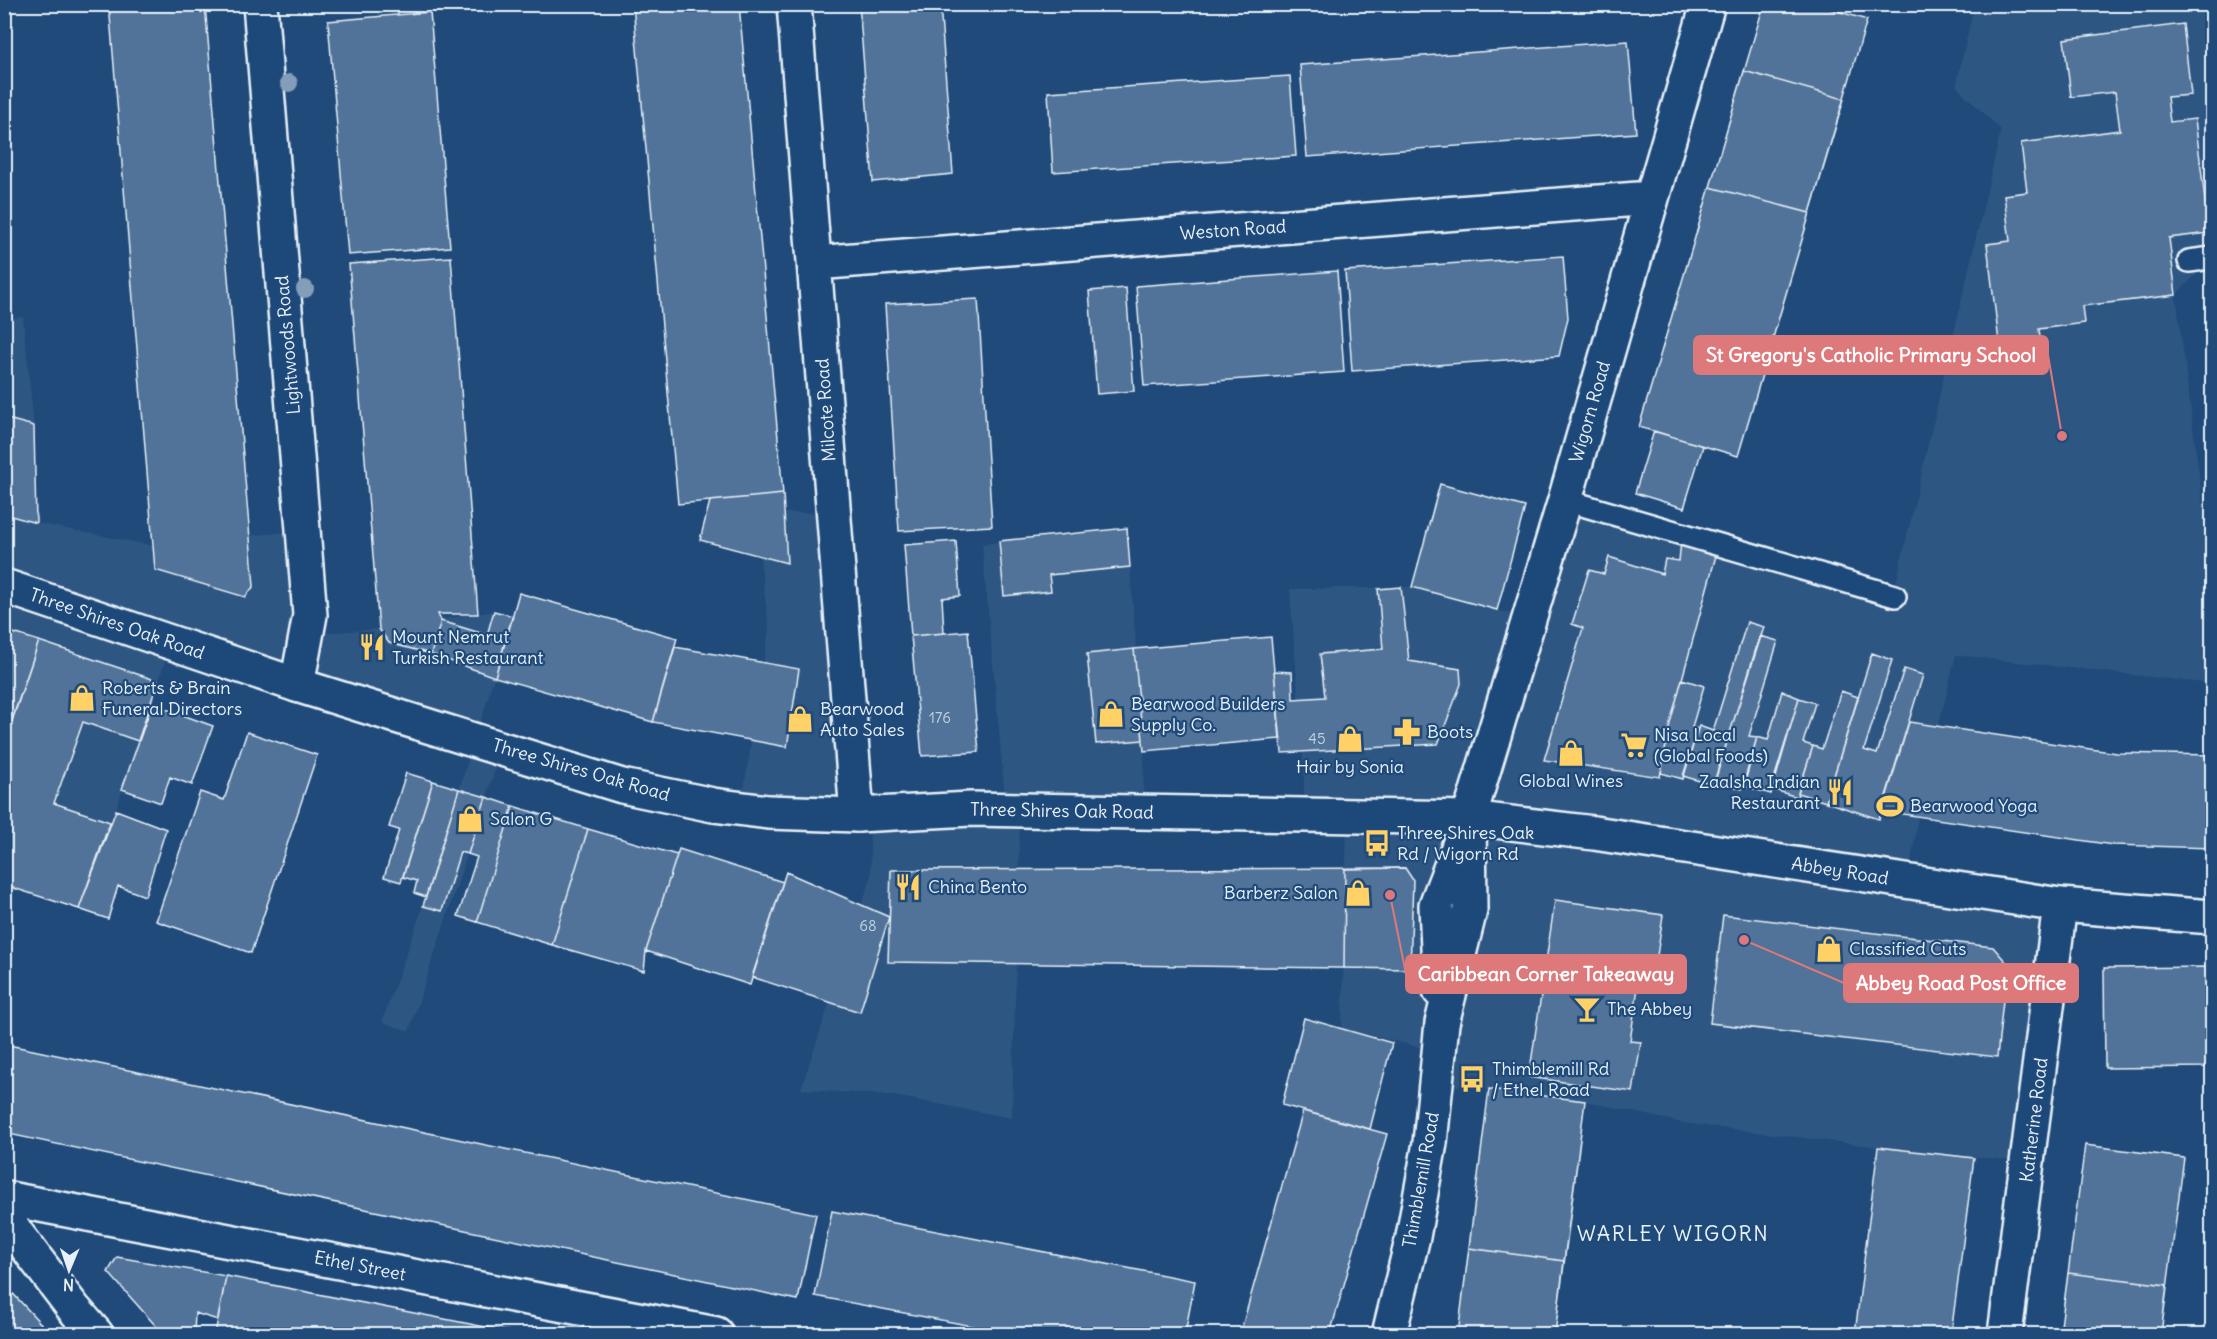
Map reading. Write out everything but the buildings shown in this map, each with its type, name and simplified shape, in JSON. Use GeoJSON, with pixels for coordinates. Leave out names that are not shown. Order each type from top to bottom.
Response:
{"type":"FeatureCollection","features":[{"type":"Feature","properties":{"kind":"street","name":"Lightwoods Road"},"geometry":{"type":"LineString","coordinates":[[260,4],[310,615],[297,685]]}},
{"type":"Feature","properties":{"kind":"street","name":"Milcote Road"},"geometry":{"type":"LineString","coordinates":[[794,4],[857,815]]}},
{"type":"Feature","properties":{"kind":"street","name":"Wigorn Road"},"geometry":{"type":"LineString","coordinates":[[1469,818],[1565,500],[1708,4]]}},
{"type":"Feature","properties":{"kind":"street","name":"Weston Road"},"geometry":{"type":"LineString","coordinates":[[815,263],[1651,198]]}},
{"type":"Feature","properties":{"kind":"street","name":"Three Shires Oak Road"},"geometry":{"type":"LineString","coordinates":[[4,586],[297,685],[622,786],[713,805],[768,812],[857,815],[971,809],[1469,818]]}},
{"type":"Feature","properties":{"kind":"street","name":"Abbey Road"},"geometry":{"type":"LineString","coordinates":[[1469,818],[1594,833],[2060,905],[2212,916]]}},
{"type":"Feature","properties":{"kind":"street","name":"Thimblemill Road"},"geometry":{"type":"LineString","coordinates":[[1389,1335],[1413,1237],[1430,1143],[1442,1023],[1470,910],[1469,818]]}},
{"type":"Feature","properties":{"kind":"street","name":"Katherine Road"},"geometry":{"type":"LineString","coordinates":[[2005,1335],[2060,905]]}},
{"type":"Feature","properties":{"kind":"street","name":"Ethel Street"},"geometry":{"type":"LineString","coordinates":[[4,1198],[716,1335]]}},
{"type":"Feature","properties":{"kind":"street"},"geometry":{"type":"LineString","coordinates":[[4,1217],[96,1335]]}},
{"type":"Feature","properties":{"kind":"lane"},"geometry":{"type":"LineString","coordinates":[[2189,261],[2212,258]]}},
{"type":"Feature","properties":{"kind":"lane"},"geometry":{"type":"LineString","coordinates":[[1565,500],[1895,596]]}},
{"type":"Feature","properties":{"kind":"shaded area"},"geometry":{"type":"Polygon","coordinates":[[[1974,5],[2203,5],[2212,92],[2212,258],[2176,295],[2212,576],[2212,684],[1956,655],[1922,793],[1908,881],[2060,905],[2028,1162],[1878,1147],[1683,1123],[1585,1101],[1437,1084],[1439,1052],[1342,1028],[1347,815],[1304,814],[1304,773],[1290,589],[1412,587],[1529,619],[1568,488],[1896,583],[2001,130],[1956,86],[1974,5]]]}},
{"type":"Feature","properties":{"kind":"shaded area"},"geometry":{"type":"Polygon","coordinates":[[[23,317],[34,426],[36,523],[154,546],[303,530],[307,634],[379,629],[494,611],[513,616],[475,740],[502,749],[409,1031],[382,1022],[423,906],[474,741],[171,643],[116,810],[79,909],[5,885],[5,318],[23,317]]]}},
{"type":"Feature","properties":{"kind":"shaded area"},"geometry":{"type":"Polygon","coordinates":[[[754,513],[834,513],[857,815],[741,808],[769,628],[754,513]]]}},
{"type":"Feature","properties":{"kind":"shaded area"},"geometry":{"type":"Polygon","coordinates":[[[1127,528],[1144,751],[1143,811],[1020,810],[1012,1118],[895,1096],[801,1089],[871,877],[869,814],[1006,809],[982,544],[1127,528]]]}},
{"type":"Feature","properties":{"kind":"place","name":"St Gregory's Catholic Primary School"},"geometry":{"type":"Point","coordinates":[2062,436]}},
{"type":"Feature","properties":{"kind":"place","name":"Mount Nemrut Turkish Restaurant"},"geometry":{"type":"Point","coordinates":[372,647]}},
{"type":"Feature","properties":{"kind":"place","name":"Roberts & Brain Funeral Directors"},"geometry":{"type":"Point","coordinates":[82,698]}},
{"type":"Feature","properties":{"kind":"place","name":"Bearwood Builders Supply Co."},"geometry":{"type":"Point","coordinates":[1111,714]}},
{"type":"Feature","properties":{"kind":"place","name":"Bearwood Auto Sales"},"geometry":{"type":"Point","coordinates":[800,719]}},
{"type":"Feature","properties":{"kind":"place","name":"Boots"},"geometry":{"type":"Point","coordinates":[1407,732]}},
{"type":"Feature","properties":{"kind":"place","name":"Hair by Sonia"},"geometry":{"type":"Point","coordinates":[1350,739]}},
{"type":"Feature","properties":{"kind":"place","name":"Nisa Local (Global Foods)"},"geometry":{"type":"Point","coordinates":[1634,745]}},
{"type":"Feature","properties":{"kind":"place","name":"Global Wines"},"geometry":{"type":"Point","coordinates":[1571,753]}},
{"type":"Feature","properties":{"kind":"place","name":"Zaalsha Indian Restaurant"},"geometry":{"type":"Point","coordinates":[1840,792]}},
{"type":"Feature","properties":{"kind":"place","name":"Bearwood Yoga"},"geometry":{"type":"Point","coordinates":[1890,806]}},
{"type":"Feature","properties":{"kind":"place","name":"Salon G"},"geometry":{"type":"Point","coordinates":[470,819]}},
{"type":"Feature","properties":{"kind":"place","name":"Three Shires Oak Rd / Wigorn Rd"},"geometry":{"type":"Point","coordinates":[1377,843]}},
{"type":"Feature","properties":{"kind":"place","name":"China Bento"},"geometry":{"type":"Point","coordinates":[908,887]}},
{"type":"Feature","properties":{"kind":"place","name":"Barberz Salon"},"geometry":{"type":"Point","coordinates":[1358,893]}},
{"type":"Feature","properties":{"kind":"place","name":"Caribbean Corner Takeaway"},"geometry":{"type":"Point","coordinates":[1390,895]}},
{"type":"Feature","properties":{"kind":"place","name":"Abbey Road Post Office"},"geometry":{"type":"Point","coordinates":[1744,940]}},
{"type":"Feature","properties":{"kind":"place","name":"Classified Cuts"},"geometry":{"type":"Point","coordinates":[1829,949]}},
{"type":"Feature","properties":{"kind":"place","name":"The Abbey"},"geometry":{"type":"Point","coordinates":[1587,1009]}},
{"type":"Feature","properties":{"kind":"place","name":"Thimblemill Rd / Ethel Road"},"geometry":{"type":"Point","coordinates":[1472,1079]}},
{"type":"Feature","properties":{"kind":"district","name":"WARLEY WIGORN"},"geometry":{"type":"Point","coordinates":[1673,1234]}}]}
